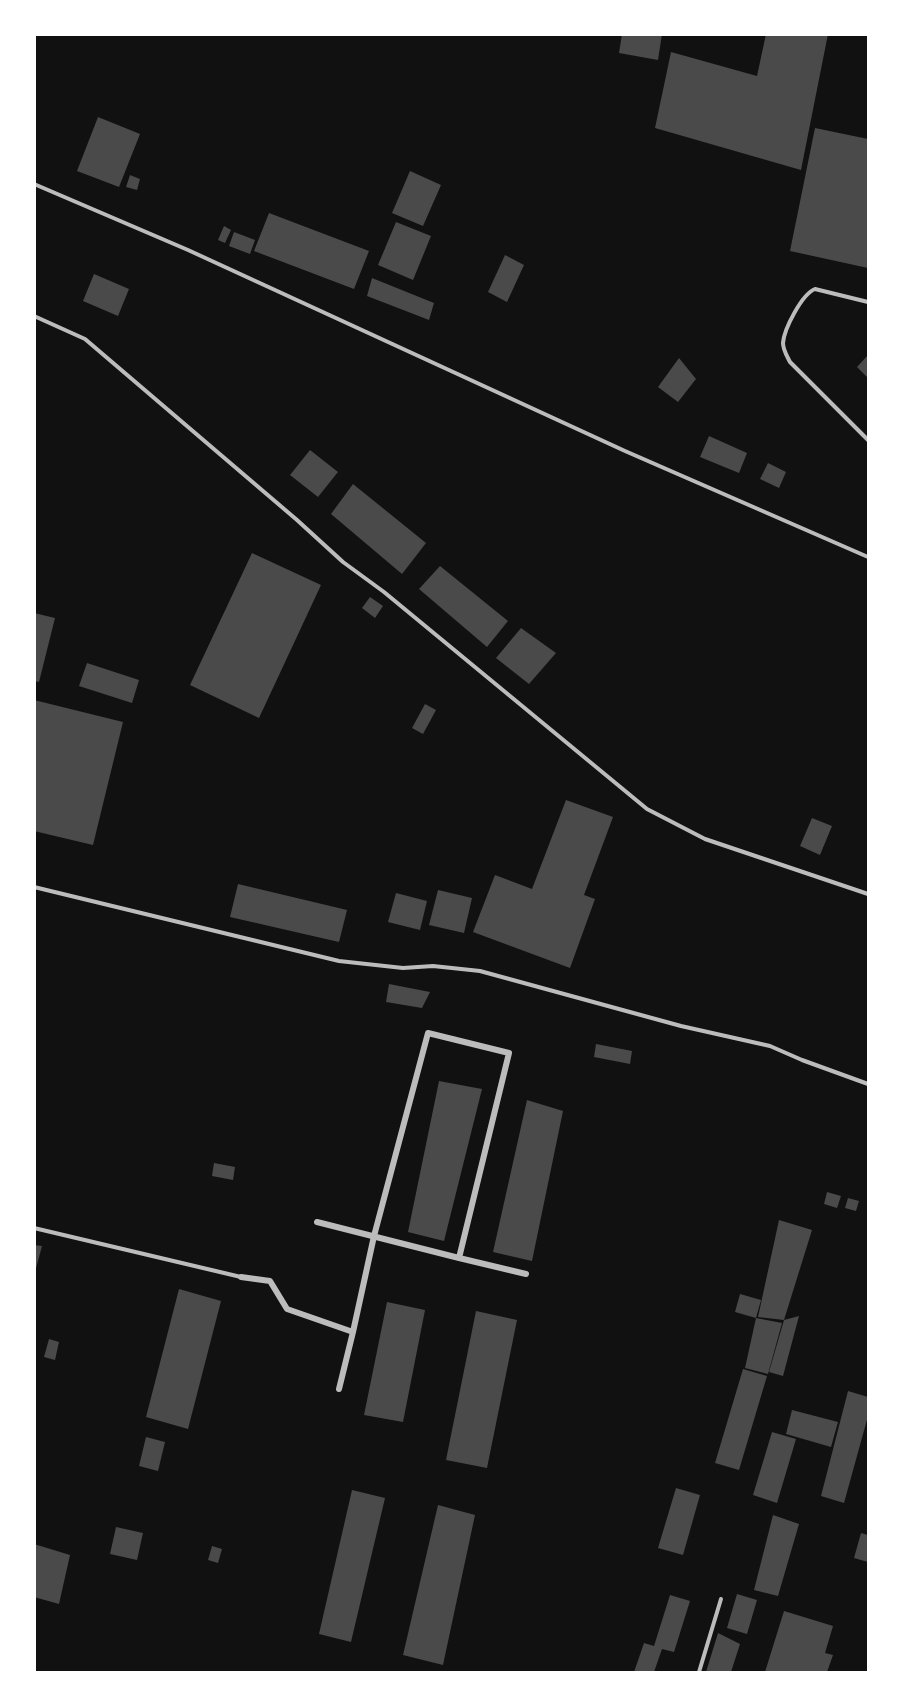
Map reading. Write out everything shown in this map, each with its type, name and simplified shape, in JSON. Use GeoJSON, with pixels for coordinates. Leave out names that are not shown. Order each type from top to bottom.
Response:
{"type":"FeatureCollection","features":[{"type":"Feature","properties":{"kind":"street"},"geometry":{"type":"LineString","coordinates":[[339,1389],[374,1236],[428,1033],[509,1053],[459,1257]]}},
{"type":"Feature","properties":{"kind":"street"},"geometry":{"type":"LineString","coordinates":[[317,1222],[526,1274]]}},
{"type":"Feature","properties":{"kind":"street"},"geometry":{"type":"LineString","coordinates":[[241,1277],[270,1281],[287,1309],[353,1332]]}},
{"type":"Feature","properties":{"kind":"lane"},"geometry":{"type":"LineString","coordinates":[[34,184],[188,250],[625,451],[868,557]]}},
{"type":"Feature","properties":{"kind":"lane"},"geometry":{"type":"LineString","coordinates":[[868,302],[815,289],[810,291],[785,333],[783,345],[790,362],[868,440]]}},
{"type":"Feature","properties":{"kind":"lane"},"geometry":{"type":"LineString","coordinates":[[34,316],[86,339],[343,562],[384,591],[647,810],[705,839],[868,894]]}},
{"type":"Feature","properties":{"kind":"lane"},"geometry":{"type":"LineString","coordinates":[[34,887],[339,961],[403,968],[433,966],[480,971],[681,1026],[770,1046],[868,1084]]}},
{"type":"Feature","properties":{"kind":"lane"},"geometry":{"type":"LineString","coordinates":[[34,1228],[241,1277]]}},
{"type":"Feature","properties":{"kind":"lane"},"geometry":{"type":"LineString","coordinates":[[699,1672],[721,1599]]}},
{"type":"Feature","properties":{"kind":"building"},"geometry":{"type":"Polygon","coordinates":[[[622,34],[662,34],[658,60],[619,53],[622,34]]]}},
{"type":"Feature","properties":{"kind":"building"},"geometry":{"type":"Polygon","coordinates":[[[766,34],[828,34],[801,170],[655,128],[671,52],[757,76],[766,34]]]}},
{"type":"Feature","properties":{"kind":"building"},"geometry":{"type":"Polygon","coordinates":[[[98,117],[140,134],[119,187],[77,171],[98,117]]]}},
{"type":"Feature","properties":{"kind":"building"},"geometry":{"type":"Polygon","coordinates":[[[815,128],[868,139],[868,268],[790,251],[815,128]]]}},
{"type":"Feature","properties":{"kind":"building"},"geometry":{"type":"Polygon","coordinates":[[[410,171],[441,185],[423,226],[392,213],[410,171]]]}},
{"type":"Feature","properties":{"kind":"building"},"geometry":{"type":"Polygon","coordinates":[[[130,175],[140,179],[137,190],[126,187],[130,175]]]}},
{"type":"Feature","properties":{"kind":"building"},"geometry":{"type":"Polygon","coordinates":[[[269,213],[369,251],[354,289],[254,251],[269,213]]]}},
{"type":"Feature","properties":{"kind":"building"},"geometry":{"type":"Polygon","coordinates":[[[396,222],[431,236],[413,280],[378,265],[396,222]]]}},
{"type":"Feature","properties":{"kind":"building"},"geometry":{"type":"Polygon","coordinates":[[[224,226],[231,230],[225,243],[218,240],[224,226]]]}},
{"type":"Feature","properties":{"kind":"building"},"geometry":{"type":"Polygon","coordinates":[[[234,232],[255,240],[250,254],[229,246],[234,232]]]}},
{"type":"Feature","properties":{"kind":"building"},"geometry":{"type":"Polygon","coordinates":[[[505,255],[524,265],[507,302],[488,292],[505,255]]]}},
{"type":"Feature","properties":{"kind":"building"},"geometry":{"type":"Polygon","coordinates":[[[94,274],[129,289],[118,316],[83,301],[94,274]]]}},
{"type":"Feature","properties":{"kind":"building"},"geometry":{"type":"Polygon","coordinates":[[[372,278],[434,303],[429,320],[367,296],[372,278]]]}},
{"type":"Feature","properties":{"kind":"building"},"geometry":{"type":"Polygon","coordinates":[[[868,355],[868,378],[857,367],[868,355]]]}},
{"type":"Feature","properties":{"kind":"building"},"geometry":{"type":"Polygon","coordinates":[[[679,358],[696,379],[678,402],[658,387],[679,358]]]}},
{"type":"Feature","properties":{"kind":"building"},"geometry":{"type":"Polygon","coordinates":[[[709,436],[747,453],[739,473],[700,457],[709,436]]]}},
{"type":"Feature","properties":{"kind":"building"},"geometry":{"type":"Polygon","coordinates":[[[310,450],[338,472],[318,497],[290,475],[310,450]]]}},
{"type":"Feature","properties":{"kind":"building"},"geometry":{"type":"Polygon","coordinates":[[[768,463],[786,472],[779,488],[760,479],[768,463]]]}},
{"type":"Feature","properties":{"kind":"building"},"geometry":{"type":"Polygon","coordinates":[[[353,484],[426,543],[402,574],[331,514],[353,484]]]}},
{"type":"Feature","properties":{"kind":"building"},"geometry":{"type":"Polygon","coordinates":[[[252,553],[321,585],[259,718],[190,685],[252,553]]]}},
{"type":"Feature","properties":{"kind":"building"},"geometry":{"type":"Polygon","coordinates":[[[440,566],[508,621],[487,647],[419,589],[440,566]]]}},
{"type":"Feature","properties":{"kind":"building"},"geometry":{"type":"Polygon","coordinates":[[[370,597],[383,606],[375,618],[362,608],[370,597]]]}},
{"type":"Feature","properties":{"kind":"building"},"geometry":{"type":"Polygon","coordinates":[[[34,613],[55,618],[39,682],[34,681],[34,613]]]}},
{"type":"Feature","properties":{"kind":"building"},"geometry":{"type":"Polygon","coordinates":[[[521,628],[556,653],[529,684],[496,658],[521,628]]]}},
{"type":"Feature","properties":{"kind":"building"},"geometry":{"type":"Polygon","coordinates":[[[87,663],[139,680],[132,703],[79,686],[87,663]]]}},
{"type":"Feature","properties":{"kind":"building"},"geometry":{"type":"Polygon","coordinates":[[[34,700],[123,722],[93,845],[34,831],[34,700]]]}},
{"type":"Feature","properties":{"kind":"building"},"geometry":{"type":"Polygon","coordinates":[[[425,704],[436,710],[423,734],[412,728],[425,704]]]}},
{"type":"Feature","properties":{"kind":"building"},"geometry":{"type":"Polygon","coordinates":[[[566,800],[613,817],[584,895],[595,899],[570,968],[473,932],[495,875],[532,889],[566,800]]]}},
{"type":"Feature","properties":{"kind":"building"},"geometry":{"type":"Polygon","coordinates":[[[812,818],[832,826],[820,855],[800,846],[812,818]]]}},
{"type":"Feature","properties":{"kind":"building"},"geometry":{"type":"Polygon","coordinates":[[[238,884],[347,910],[339,942],[230,917],[238,884]]]}},
{"type":"Feature","properties":{"kind":"building"},"geometry":{"type":"Polygon","coordinates":[[[438,890],[472,898],[464,933],[429,925],[438,890]]]}},
{"type":"Feature","properties":{"kind":"building"},"geometry":{"type":"Polygon","coordinates":[[[396,893],[427,901],[420,930],[388,922],[396,893]]]}},
{"type":"Feature","properties":{"kind":"building"},"geometry":{"type":"Polygon","coordinates":[[[389,984],[430,992],[422,1008],[386,1002],[389,984]]]}},
{"type":"Feature","properties":{"kind":"building"},"geometry":{"type":"Polygon","coordinates":[[[596,1044],[632,1051],[630,1064],[594,1057],[596,1044]]]}},
{"type":"Feature","properties":{"kind":"building"},"geometry":{"type":"Polygon","coordinates":[[[439,1081],[482,1089],[444,1241],[408,1232],[439,1081]]]}},
{"type":"Feature","properties":{"kind":"building"},"geometry":{"type":"Polygon","coordinates":[[[527,1100],[563,1111],[532,1261],[493,1252],[527,1100]]]}},
{"type":"Feature","properties":{"kind":"building"},"geometry":{"type":"Polygon","coordinates":[[[214,1163],[235,1167],[233,1180],[212,1176],[214,1163]]]}},
{"type":"Feature","properties":{"kind":"building"},"geometry":{"type":"Polygon","coordinates":[[[827,1192],[841,1196],[837,1208],[824,1204],[827,1192]]]}},
{"type":"Feature","properties":{"kind":"building"},"geometry":{"type":"Polygon","coordinates":[[[848,1198],[859,1201],[856,1211],[845,1208],[848,1198]]]}},
{"type":"Feature","properties":{"kind":"building"},"geometry":{"type":"Polygon","coordinates":[[[779,1220],[812,1230],[784,1320],[758,1317],[779,1220]]]}},
{"type":"Feature","properties":{"kind":"building"},"geometry":{"type":"Polygon","coordinates":[[[34,1245],[42,1246],[35,1272],[34,1272],[34,1245]]]}},
{"type":"Feature","properties":{"kind":"building"},"geometry":{"type":"Polygon","coordinates":[[[179,1289],[221,1301],[188,1429],[146,1417],[179,1289]]]}},
{"type":"Feature","properties":{"kind":"building"},"geometry":{"type":"Polygon","coordinates":[[[740,1294],[761,1300],[756,1318],[735,1312],[740,1294]]]}},
{"type":"Feature","properties":{"kind":"building"},"geometry":{"type":"Polygon","coordinates":[[[387,1302],[425,1310],[403,1422],[364,1415],[387,1302]]]}},
{"type":"Feature","properties":{"kind":"building"},"geometry":{"type":"Polygon","coordinates":[[[476,1311],[517,1320],[487,1468],[446,1460],[476,1311]]]}},
{"type":"Feature","properties":{"kind":"building"},"geometry":{"type":"Polygon","coordinates":[[[799,1316],[783,1376],[769,1372],[784,1320],[799,1316]]]}},
{"type":"Feature","properties":{"kind":"building"},"geometry":{"type":"Polygon","coordinates":[[[756,1318],[782,1323],[768,1374],[745,1368],[756,1318]]]}},
{"type":"Feature","properties":{"kind":"building"},"geometry":{"type":"Polygon","coordinates":[[[49,1339],[59,1342],[55,1360],[44,1357],[49,1339]]]}},
{"type":"Feature","properties":{"kind":"building"},"geometry":{"type":"Polygon","coordinates":[[[743,1369],[767,1376],[739,1470],[715,1463],[743,1369]]]}},
{"type":"Feature","properties":{"kind":"building"},"geometry":{"type":"Polygon","coordinates":[[[848,1391],[868,1397],[868,1416],[844,1503],[821,1496],[848,1391]]]}},
{"type":"Feature","properties":{"kind":"building"},"geometry":{"type":"Polygon","coordinates":[[[792,1410],[838,1422],[831,1447],[786,1434],[792,1410]]]}},
{"type":"Feature","properties":{"kind":"building"},"geometry":{"type":"Polygon","coordinates":[[[772,1432],[796,1439],[777,1503],[753,1495],[772,1432]]]}},
{"type":"Feature","properties":{"kind":"building"},"geometry":{"type":"Polygon","coordinates":[[[146,1437],[165,1442],[158,1471],[139,1466],[146,1437]]]}},
{"type":"Feature","properties":{"kind":"building"},"geometry":{"type":"Polygon","coordinates":[[[676,1488],[700,1495],[683,1555],[658,1548],[676,1488]]]}},
{"type":"Feature","properties":{"kind":"building"},"geometry":{"type":"Polygon","coordinates":[[[352,1490],[385,1498],[351,1642],[319,1634],[352,1490]]]}},
{"type":"Feature","properties":{"kind":"building"},"geometry":{"type":"Polygon","coordinates":[[[438,1505],[475,1515],[443,1665],[403,1655],[438,1505]]]}},
{"type":"Feature","properties":{"kind":"building"},"geometry":{"type":"Polygon","coordinates":[[[773,1515],[799,1524],[778,1596],[754,1590],[773,1515]]]}},
{"type":"Feature","properties":{"kind":"building"},"geometry":{"type":"Polygon","coordinates":[[[116,1527],[143,1533],[137,1560],[110,1554],[116,1527]]]}},
{"type":"Feature","properties":{"kind":"building"},"geometry":{"type":"Polygon","coordinates":[[[861,1533],[868,1535],[868,1562],[854,1558],[861,1533]]]}},
{"type":"Feature","properties":{"kind":"building"},"geometry":{"type":"Polygon","coordinates":[[[34,1544],[70,1555],[59,1604],[34,1597],[34,1544]]]}},
{"type":"Feature","properties":{"kind":"building"},"geometry":{"type":"Polygon","coordinates":[[[212,1546],[222,1549],[218,1563],[208,1560],[212,1546]]]}},
{"type":"Feature","properties":{"kind":"building"},"geometry":{"type":"Polygon","coordinates":[[[737,1594],[757,1600],[747,1634],[727,1628],[737,1594]]]}},
{"type":"Feature","properties":{"kind":"building"},"geometry":{"type":"Polygon","coordinates":[[[670,1595],[690,1601],[674,1652],[662,1649],[654,1672],[634,1672],[644,1643],[654,1646],[670,1595]]]}},
{"type":"Feature","properties":{"kind":"building"},"geometry":{"type":"Polygon","coordinates":[[[784,1611],[833,1626],[825,1653],[833,1655],[827,1672],[765,1672],[784,1611]]]}},
{"type":"Feature","properties":{"kind":"building"},"geometry":{"type":"Polygon","coordinates":[[[718,1633],[740,1644],[731,1672],[706,1672],[718,1633]]]}}]}
